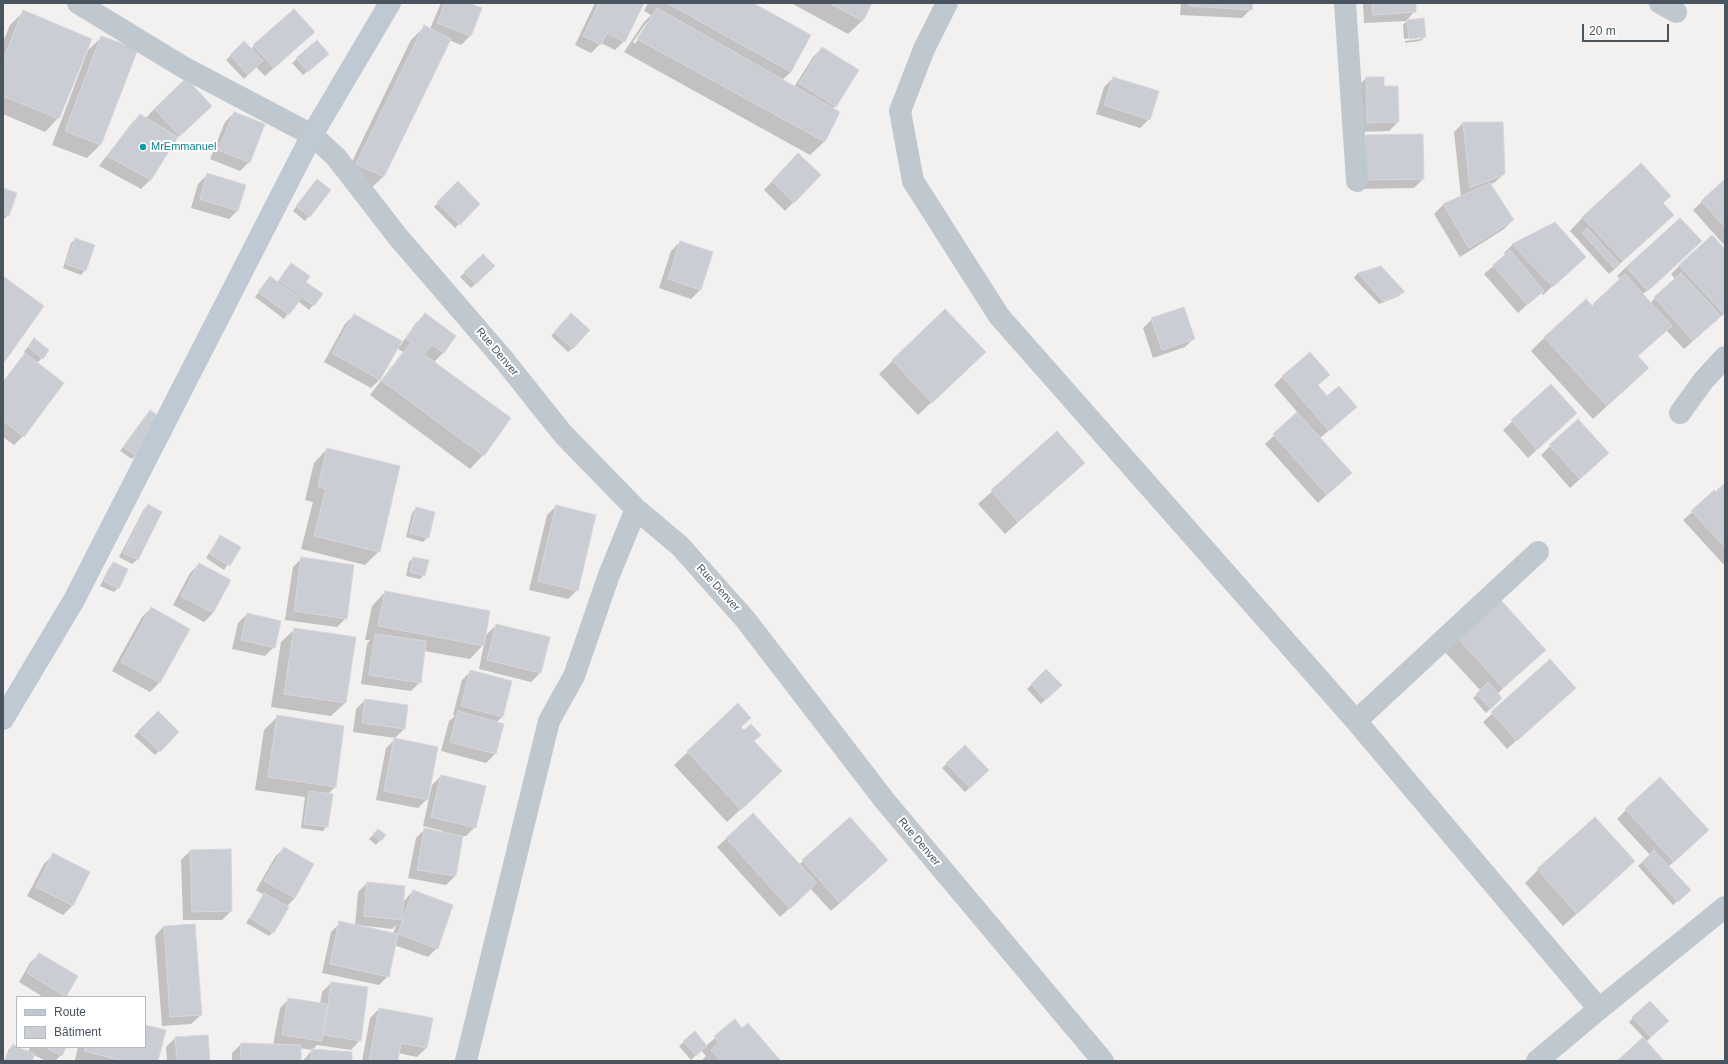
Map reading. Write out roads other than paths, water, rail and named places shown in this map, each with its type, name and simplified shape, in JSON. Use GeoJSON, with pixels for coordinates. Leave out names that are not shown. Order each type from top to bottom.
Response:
{"type":"FeatureCollection","features":[{"type":"Feature","properties":{"kind":"main road"},"geometry":{"type":"LineString","coordinates":[[3,719],[74,600],[312,134],[390,3]]}},
{"type":"Feature","properties":{"kind":"street","name":"Rue Denver"},"geometry":{"type":"LineString","coordinates":[[78,3],[183,66],[312,134],[336,157],[398,237],[504,360],[563,434],[636,509],[680,546],[745,618],[885,801],[1103,1061]]}},
{"type":"Feature","properties":{"kind":"street"},"geometry":{"type":"LineString","coordinates":[[947,3],[924,49],[900,111],[913,181],[999,316],[1356,721],[1599,1009]]}},
{"type":"Feature","properties":{"kind":"street"},"geometry":{"type":"LineString","coordinates":[[1345,3],[1357,181]]}},
{"type":"Feature","properties":{"kind":"street"},"geometry":{"type":"LineString","coordinates":[[1680,413],[1703,381],[1725,357]]}},
{"type":"Feature","properties":{"kind":"street"},"geometry":{"type":"LineString","coordinates":[[466,1061],[549,721],[574,676],[609,575],[636,509]]}},
{"type":"Feature","properties":{"kind":"street"},"geometry":{"type":"LineString","coordinates":[[1356,721],[1538,552]]}},
{"type":"Feature","properties":{"kind":"street"},"geometry":{"type":"LineString","coordinates":[[1537,1061],[1725,907]]}},
{"type":"Feature","properties":{"kind":"place","name":"MrEmmanuel"},"geometry":{"type":"Point","coordinates":[143,147]}}]}
